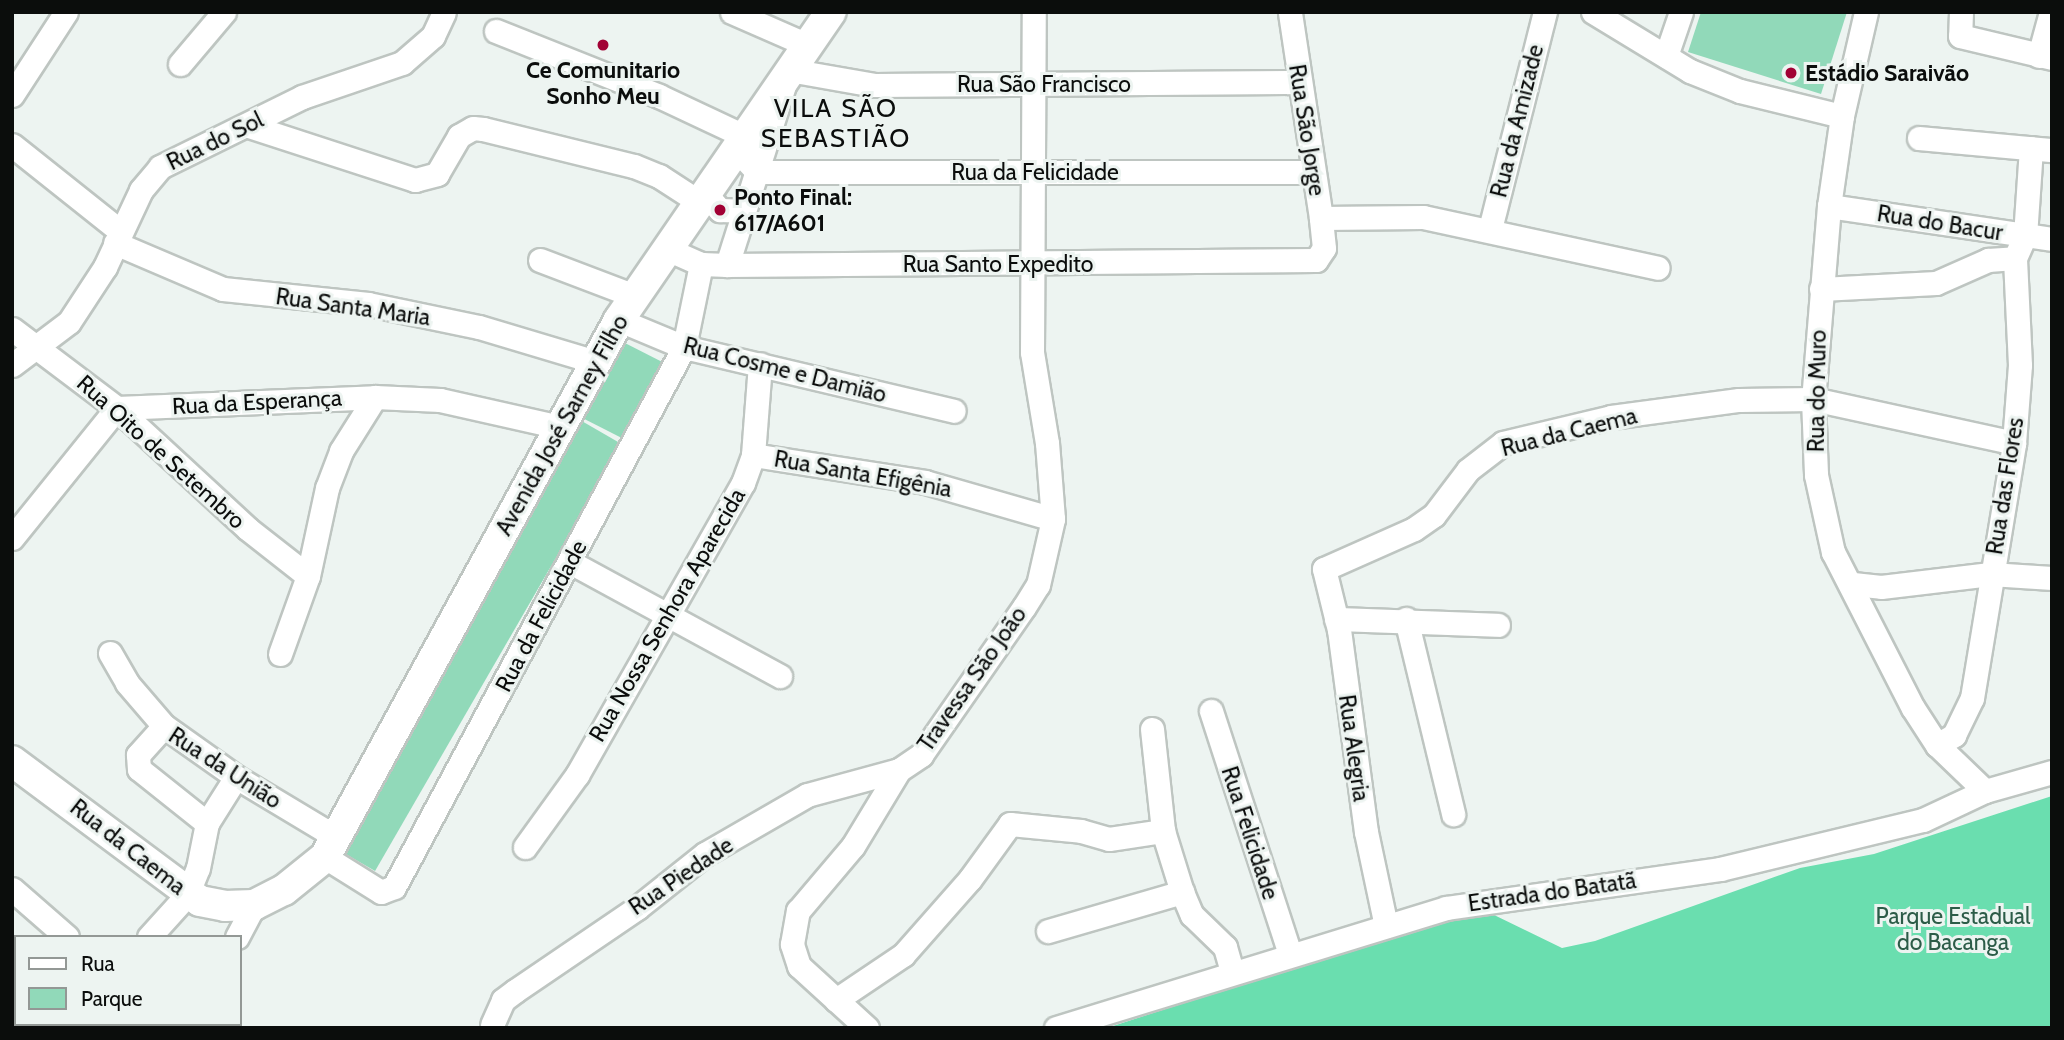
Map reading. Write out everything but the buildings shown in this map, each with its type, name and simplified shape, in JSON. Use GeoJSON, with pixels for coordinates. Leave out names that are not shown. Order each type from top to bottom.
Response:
{"type":"FeatureCollection","features":[{"type":"Feature","properties":{"kind":"main road","name":"Avenida José Sarney Filho"},"geometry":{"type":"LineString","coordinates":[[331,847],[627,308],[831,12]]}},
{"type":"Feature","properties":{"kind":"main road","name":"Rua da Caema"},"geometry":{"type":"LineString","coordinates":[[12,761],[52,787],[187,895],[225,906],[254,905]]}},
{"type":"Feature","properties":{"kind":"main road"},"geometry":{"type":"LineString","coordinates":[[254,905],[284,890],[331,847]]}},
{"type":"Feature","properties":{"kind":"street"},"geometry":{"type":"LineString","coordinates":[[12,94],[66,12]]}},
{"type":"Feature","properties":{"kind":"street"},"geometry":{"type":"LineString","coordinates":[[180,64],[224,12]]}},
{"type":"Feature","properties":{"kind":"street","name":"Rua do Sol"},"geometry":{"type":"LineString","coordinates":[[12,365],[69,322],[118,237],[141,190],[160,167],[249,126],[302,97],[402,63],[433,36],[444,12]]}},
{"type":"Feature","properties":{"kind":"street"},"geometry":{"type":"LineString","coordinates":[[732,12],[807,45]]}},
{"type":"Feature","properties":{"kind":"street"},"geometry":{"type":"LineString","coordinates":[[1031,263],[1034,12]]}},
{"type":"Feature","properties":{"kind":"street","name":"Rua São Jorge"},"geometry":{"type":"LineString","coordinates":[[1290,12],[1324,248]]}},
{"type":"Feature","properties":{"kind":"street","name":"Rua da Amizade"},"geometry":{"type":"LineString","coordinates":[[1490,229],[1545,12]]}},
{"type":"Feature","properties":{"kind":"street"},"geometry":{"type":"LineString","coordinates":[[1593,12],[1666,56],[1740,91],[1842,116]]}},
{"type":"Feature","properties":{"kind":"street"},"geometry":{"type":"LineString","coordinates":[[1666,56],[1681,12]]}},
{"type":"Feature","properties":{"kind":"street","name":"Rua do Muro"},"geometry":{"type":"LineString","coordinates":[[1866,12],[1842,116],[1829,206],[1813,399],[1816,475],[1826,531],[1913,708],[1937,745]]}},
{"type":"Feature","properties":{"kind":"street"},"geometry":{"type":"LineString","coordinates":[[1959,18],[1960,36],[2046,57],[2051,12]]}},
{"type":"Feature","properties":{"kind":"street"},"geometry":{"type":"LineString","coordinates":[[496,32],[659,96],[744,136]]}},
{"type":"Feature","properties":{"kind":"street"},"geometry":{"type":"LineString","coordinates":[[727,265],[789,70]]}},
{"type":"Feature","properties":{"kind":"street","name":"Rua São Francisco"},"geometry":{"type":"LineString","coordinates":[[789,70],[874,85],[1299,82]]}},
{"type":"Feature","properties":{"kind":"street"},"geometry":{"type":"LineString","coordinates":[[249,126],[415,180],[427,180],[445,165],[459,136],[473,128],[634,166],[702,197],[720,210],[744,211]]}},
{"type":"Feature","properties":{"kind":"street"},"geometry":{"type":"LineString","coordinates":[[1919,138],[2041,149]]}},
{"type":"Feature","properties":{"kind":"street","name":"Rua Santa Maria"},"geometry":{"type":"LineString","coordinates":[[12,145],[118,237],[223,289],[368,304],[479,327],[596,362]]}},
{"type":"Feature","properties":{"kind":"street","name":"Rua das Flores"},"geometry":{"type":"LineString","coordinates":[[1937,745],[1954,734],[1972,698],[1990,574],[2014,443],[2020,365],[2015,258],[2025,236],[2041,149]]}},
{"type":"Feature","properties":{"kind":"street","name":"Rua da Felicidade"},"geometry":{"type":"LineString","coordinates":[[727,162],[746,161],[757,172],[1313,172]]}},
{"type":"Feature","properties":{"kind":"street","name":"Rua do Bacur"},"geometry":{"type":"LineString","coordinates":[[1829,206],[2052,239]]}},
{"type":"Feature","properties":{"kind":"street","name":"Rua da Amizade"},"geometry":{"type":"LineString","coordinates":[[1321,218],[1423,217],[1490,229],[1658,268]]}},
{"type":"Feature","properties":{"kind":"street","name":"Rua Santo Expedito"},"geometry":{"type":"LineString","coordinates":[[667,249],[701,264],[727,265],[1308,263],[1316,260],[1324,248]]}},
{"type":"Feature","properties":{"kind":"street"},"geometry":{"type":"LineString","coordinates":[[1821,289],[1936,283],[1988,260],[2015,258]]}},
{"type":"Feature","properties":{"kind":"street","name":"Rua Cosme e Damião"},"geometry":{"type":"LineString","coordinates":[[540,260],[627,308],[684,347],[954,411]]}},
{"type":"Feature","properties":{"kind":"street","name":"Travessa São João"},"geometry":{"type":"LineString","coordinates":[[867,1028],[799,966],[792,944],[798,911],[853,846],[899,770],[920,755],[1038,585],[1053,519],[1047,443],[1032,352],[1031,263]]}},
{"type":"Feature","properties":{"kind":"street","name":"Rua da Felicidade"},"geometry":{"type":"LineString","coordinates":[[331,847],[381,892],[394,887],[684,347],[701,264]]}},
{"type":"Feature","properties":{"kind":"street","name":"Rua Oito de Setembro"},"geometry":{"type":"LineString","coordinates":[[12,329],[117,408],[248,529],[308,576]]}},
{"type":"Feature","properties":{"kind":"street","name":"Rua Nossa Senhora Aparecida"},"geometry":{"type":"LineString","coordinates":[[525,847],[577,775],[664,615],[738,491],[753,455],[760,364]]}},
{"type":"Feature","properties":{"kind":"street"},"geometry":{"type":"LineString","coordinates":[[280,654],[308,576],[327,488],[341,451],[375,397]]}},
{"type":"Feature","properties":{"kind":"street","name":"Rua da Esperança"},"geometry":{"type":"LineString","coordinates":[[117,408],[375,397],[440,400],[560,427]]}},
{"type":"Feature","properties":{"kind":"street","name":"Rua da Caema"},"geometry":{"type":"LineString","coordinates":[[1324,569],[1414,530],[1434,515],[1468,470],[1503,443],[1625,415],[1739,400],[1813,399],[2014,443]]}},
{"type":"Feature","properties":{"kind":"street"},"geometry":{"type":"LineString","coordinates":[[12,538],[117,408]]}},
{"type":"Feature","properties":{"kind":"street","name":"Rua Santa Efigênia"},"geometry":{"type":"LineString","coordinates":[[753,455],[925,482],[1053,519]]}},
{"type":"Feature","properties":{"kind":"street"},"geometry":{"type":"LineString","coordinates":[[570,562],[780,676]]}},
{"type":"Feature","properties":{"kind":"street","name":"Rua Alegria"},"geometry":{"type":"LineString","coordinates":[[1324,569],[1336,620],[1366,832],[1386,926]]}},
{"type":"Feature","properties":{"kind":"street"},"geometry":{"type":"LineString","coordinates":[[1853,584],[1881,587],[1990,574],[2052,578]]}},
{"type":"Feature","properties":{"kind":"street"},"geometry":{"type":"LineString","coordinates":[[1406,619],[1453,814]]}},
{"type":"Feature","properties":{"kind":"street"},"geometry":{"type":"LineString","coordinates":[[1336,620],[1406,619],[1497,625]]}},
{"type":"Feature","properties":{"kind":"street"},"geometry":{"type":"LineString","coordinates":[[110,653],[127,682],[164,726]]}},
{"type":"Feature","properties":{"kind":"street","name":"Rua Felicidade"},"geometry":{"type":"LineString","coordinates":[[1211,711],[1290,954]]}},
{"type":"Feature","properties":{"kind":"street","name":"Rua da União"},"geometry":{"type":"LineString","coordinates":[[207,823],[139,769],[138,755],[164,726],[331,847]]}},
{"type":"Feature","properties":{"kind":"street"},"geometry":{"type":"LineString","coordinates":[[1152,729],[1163,831],[1182,892],[1192,915],[1225,947],[1232,972]]}},
{"type":"Feature","properties":{"kind":"street"},"geometry":{"type":"LineString","coordinates":[[1937,745],[1985,791]]}},
{"type":"Feature","properties":{"kind":"street","name":"Estrada do Batatã"},"geometry":{"type":"LineString","coordinates":[[1056,1028],[1446,908],[1720,869],[1923,820],[1985,791],[2051,766]]}},
{"type":"Feature","properties":{"kind":"street","name":"Rua Piedade"},"geometry":{"type":"LineString","coordinates":[[492,1025],[503,1000],[514,991],[637,908],[705,854],[807,795],[899,770]]}},
{"type":"Feature","properties":{"kind":"street"},"geometry":{"type":"LineString","coordinates":[[151,935],[187,895],[198,868],[207,823],[236,777]]}},
{"type":"Feature","properties":{"kind":"street"},"geometry":{"type":"LineString","coordinates":[[836,1000],[903,955],[970,879],[1010,824],[1081,831],[1109,839],[1163,831]]}},
{"type":"Feature","properties":{"kind":"street"},"geometry":{"type":"LineString","coordinates":[[12,889],[65,935]]}},
{"type":"Feature","properties":{"kind":"street"},"geometry":{"type":"LineString","coordinates":[[1048,931],[1182,892]]}},
{"type":"Feature","properties":{"kind":"street"},"geometry":{"type":"LineString","coordinates":[[238,935],[254,905]]}},
{"type":"Feature","properties":{"kind":"green space","name":"Estádio Saraivão"},"geometry":{"type":"Polygon","coordinates":[[[1701,12],[1847,12],[1821,94],[1688,52],[1701,12]]]}},
{"type":"Feature","properties":{"kind":"green space"},"geometry":{"type":"Polygon","coordinates":[[[621,341],[664,363],[625,439],[582,418],[621,341]]]}},
{"type":"Feature","properties":{"kind":"green space"},"geometry":{"type":"Polygon","coordinates":[[[580,420],[622,444],[375,871],[334,847],[580,420]]]}},
{"type":"Feature","properties":{"kind":"green space","name":"Parque Estadual do Bacanga"},"geometry":{"type":"Polygon","coordinates":[[[2052,796],[2052,1028],[1107,1028],[1426,924],[1490,913],[1562,948],[1595,941],[1800,868],[1874,854],[2052,796]]]}},
{"type":"Feature","properties":{"kind":"place","name":"Ce Comunitario Sonho Meu"},"geometry":{"type":"Point","coordinates":[603,45]}},
{"type":"Feature","properties":{"kind":"place","name":"Estádio Saraivão"},"geometry":{"type":"Point","coordinates":[1791,73]}},
{"type":"Feature","properties":{"kind":"place","name":"Ponto Final: 617/A601"},"geometry":{"type":"Point","coordinates":[720,210]}},
{"type":"Feature","properties":{"kind":"district","name":"VILA SÃO SEBASTIÃO"},"geometry":{"type":"Point","coordinates":[836,124]}}]}
